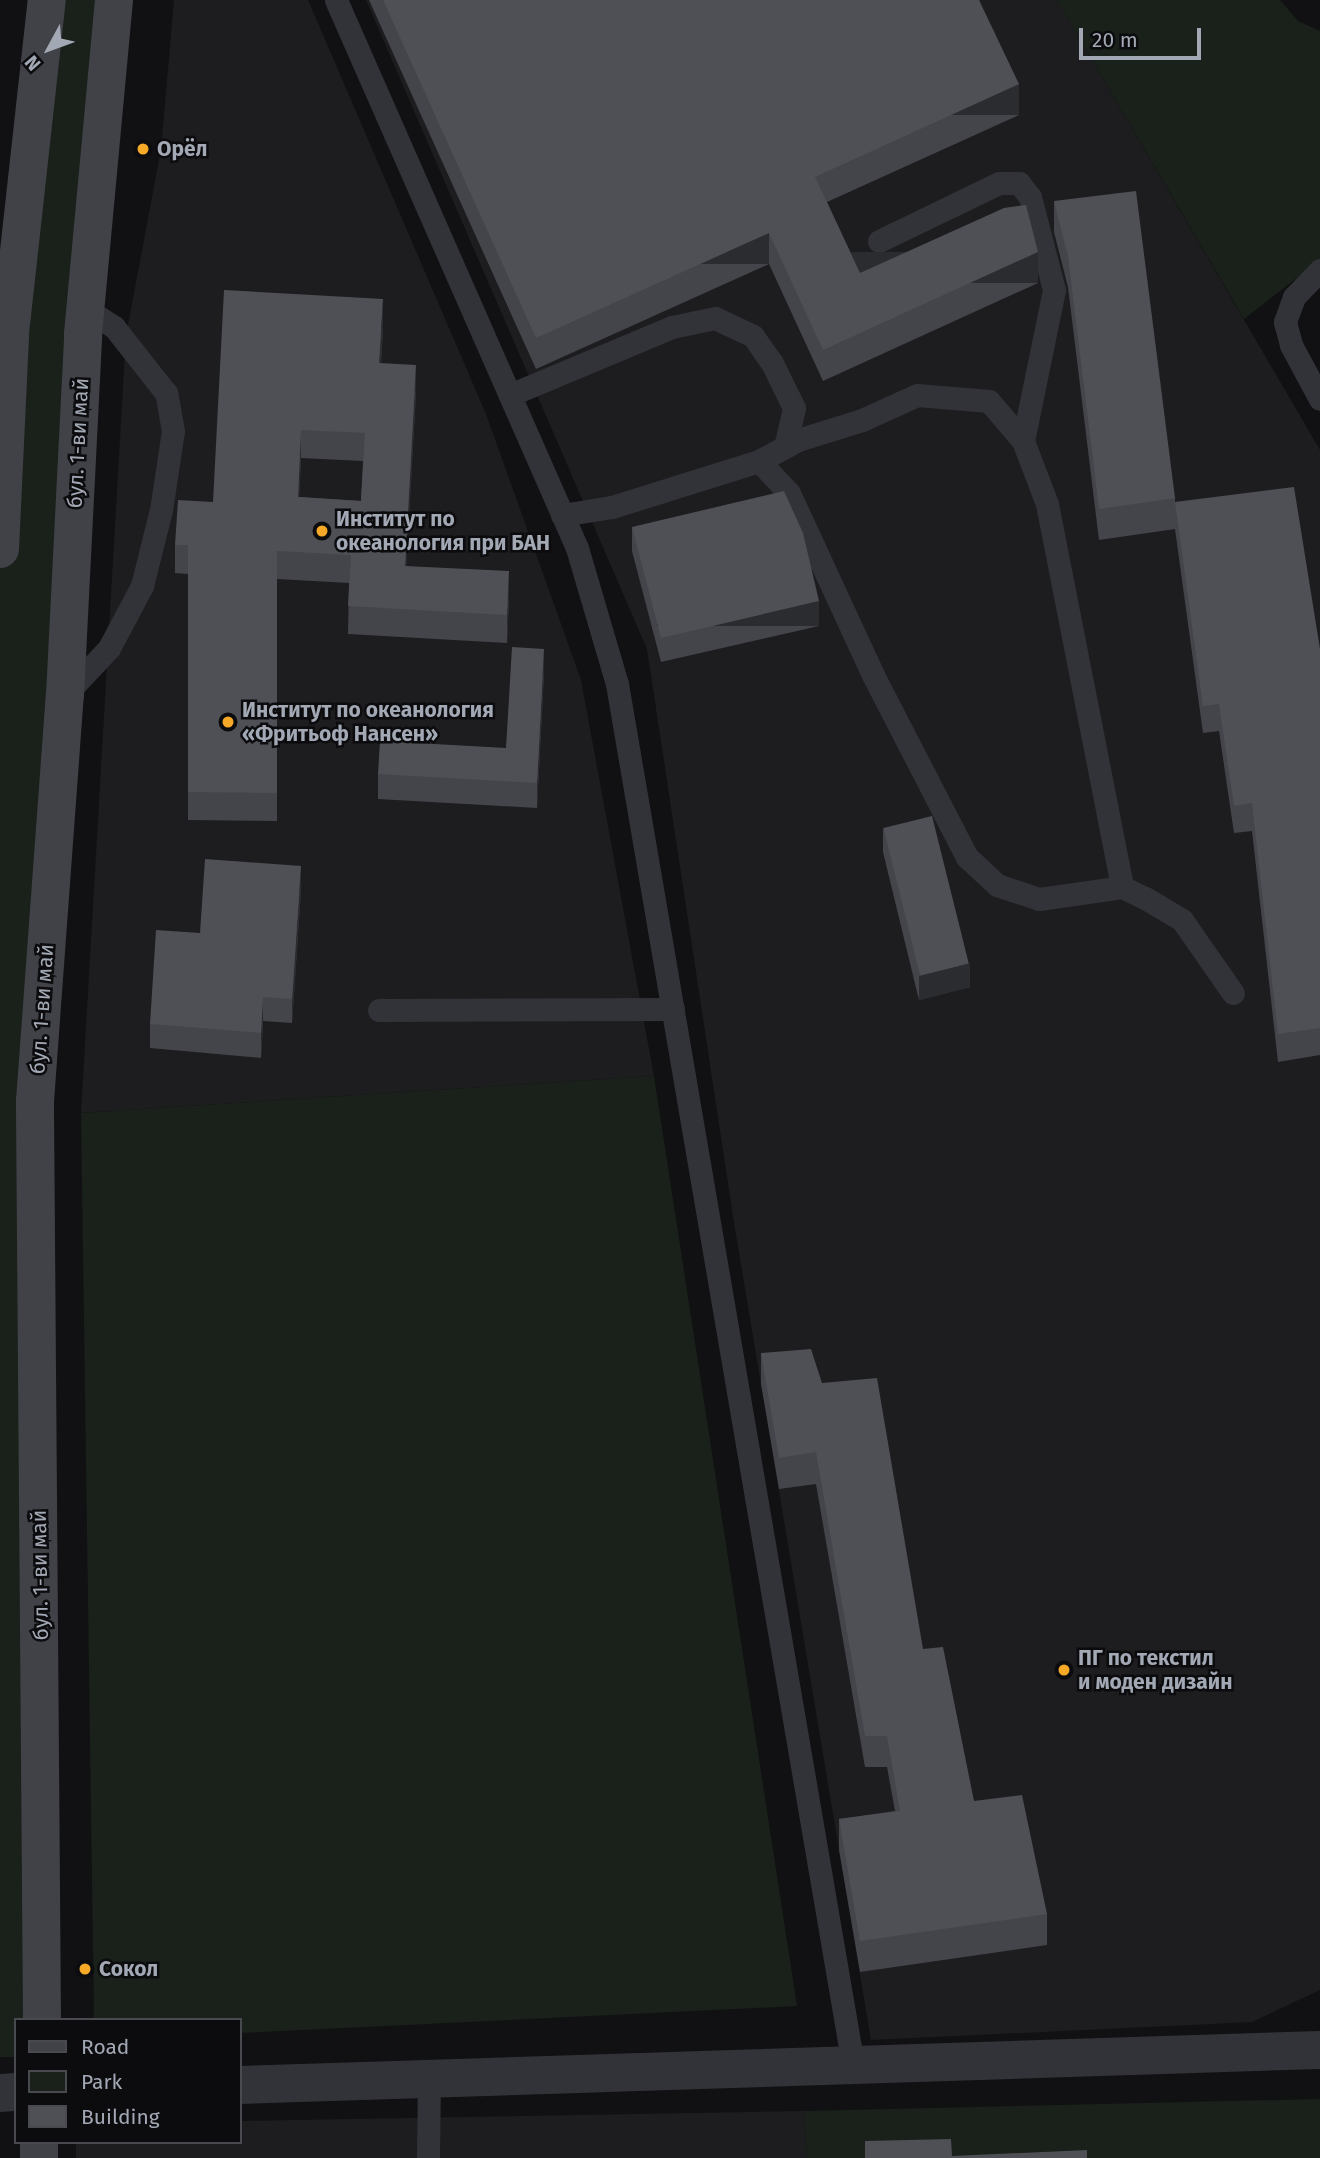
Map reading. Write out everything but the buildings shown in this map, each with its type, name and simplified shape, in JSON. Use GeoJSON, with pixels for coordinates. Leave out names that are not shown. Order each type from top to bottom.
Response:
{"type":"FeatureCollection","features":[{"type":"Feature","properties":{"kind":"main road"},"geometry":{"type":"LineString","coordinates":[[0,549],[10,333],[47,0]]}},
{"type":"Feature","properties":{"kind":"main road","name":"бул. 1-ви май"},"geometry":{"type":"LineString","coordinates":[[42,2018],[35,1101],[65,695],[86,309],[114,0]]}},
{"type":"Feature","properties":{"kind":"street"},"geometry":{"type":"LineString","coordinates":[[242,2085],[1320,2050]]}},
{"type":"Feature","properties":{"kind":"lane"},"geometry":{"type":"LineString","coordinates":[[337,0],[577,548],[617,684],[853,2066]]}},
{"type":"Feature","properties":{"kind":"lane"},"geometry":{"type":"LineString","coordinates":[[879,241],[999,183],[1018,184],[1030,197],[1054,290],[1023,441]]}},
{"type":"Feature","properties":{"kind":"lane"},"geometry":{"type":"LineString","coordinates":[[1320,270],[1294,296],[1285,322],[1291,345],[1320,399]]}},
{"type":"Feature","properties":{"kind":"lane"},"geometry":{"type":"LineString","coordinates":[[65,695],[109,648],[142,586],[161,510],[173,431],[166,393],[114,327],[86,309]]}},
{"type":"Feature","properties":{"kind":"lane"},"geometry":{"type":"LineString","coordinates":[[510,395],[672,327],[715,318],[754,336],[772,363],[794,408],[785,447]]}},
{"type":"Feature","properties":{"kind":"lane"},"geometry":{"type":"LineString","coordinates":[[562,514],[612,507],[759,461],[785,447],[917,395],[989,401],[1023,441],[1047,504],[1122,887]]}},
{"type":"Feature","properties":{"kind":"lane"},"geometry":{"type":"LineString","coordinates":[[759,461],[789,494],[873,676],[967,857],[997,884],[1039,899],[1122,887],[1182,920],[1233,993]]}},
{"type":"Feature","properties":{"kind":"lane"},"geometry":{"type":"LineString","coordinates":[[379,1010],[673,1009]]}},
{"type":"Feature","properties":{"kind":"lane"},"geometry":{"type":"LineString","coordinates":[[428,2158],[429,2079]]}},
{"type":"Feature","properties":{"kind":"shaded area","name":"Институт по океанология при БАН"},"geometry":{"type":"Polygon","coordinates":[[[174,0],[308,0],[486,414],[581,680],[654,1076],[81,1113],[126,336],[161,149],[174,0]]]}},
{"type":"Feature","properties":{"kind":"shaded area"},"geometry":{"type":"Polygon","coordinates":[[[366,0],[1057,0],[1320,450],[1320,1990],[1252,2022],[871,2040],[734,1223],[647,649],[366,0]]]}},
{"type":"Feature","properties":{"kind":"shaded area"},"geometry":{"type":"Polygon","coordinates":[[[804,2111],[807,2158],[76,2158],[76,2144],[242,2144],[242,2121],[804,2111]]]}},
{"type":"Feature","properties":{"kind":"green space"},"geometry":{"type":"Polygon","coordinates":[[[47,0],[115,0],[41,1032],[42,2018],[14,2018],[14,2057],[0,2057],[0,549],[47,0]]]}},
{"type":"Feature","properties":{"kind":"green space"},"geometry":{"type":"Polygon","coordinates":[[[1057,0],[1280,0],[1298,21],[1320,31],[1320,260],[1244,319],[1057,0]]]}},
{"type":"Feature","properties":{"kind":"green space"},"geometry":{"type":"Polygon","coordinates":[[[654,1076],[797,2006],[242,2033],[242,2018],[94,2018],[81,1113],[654,1076]]]}},
{"type":"Feature","properties":{"kind":"green space"},"geometry":{"type":"Polygon","coordinates":[[[1320,2099],[1320,2158],[807,2158],[804,2111],[1320,2099]]]}},
{"type":"Feature","properties":{"kind":"place","name":"Орёл"},"geometry":{"type":"Point","coordinates":[143,149]}},
{"type":"Feature","properties":{"kind":"place","name":"Институт по океанология при БАН"},"geometry":{"type":"Point","coordinates":[322,531]}},
{"type":"Feature","properties":{"kind":"place","name":"Институт по океанология «Фритьоф Нансен»"},"geometry":{"type":"Point","coordinates":[228,722]}},
{"type":"Feature","properties":{"kind":"place","name":"ПГ по текстил и моден дизайн"},"geometry":{"type":"Point","coordinates":[1064,1670]}},
{"type":"Feature","properties":{"kind":"place","name":"Сокол"},"geometry":{"type":"Point","coordinates":[85,1969]}}]}
